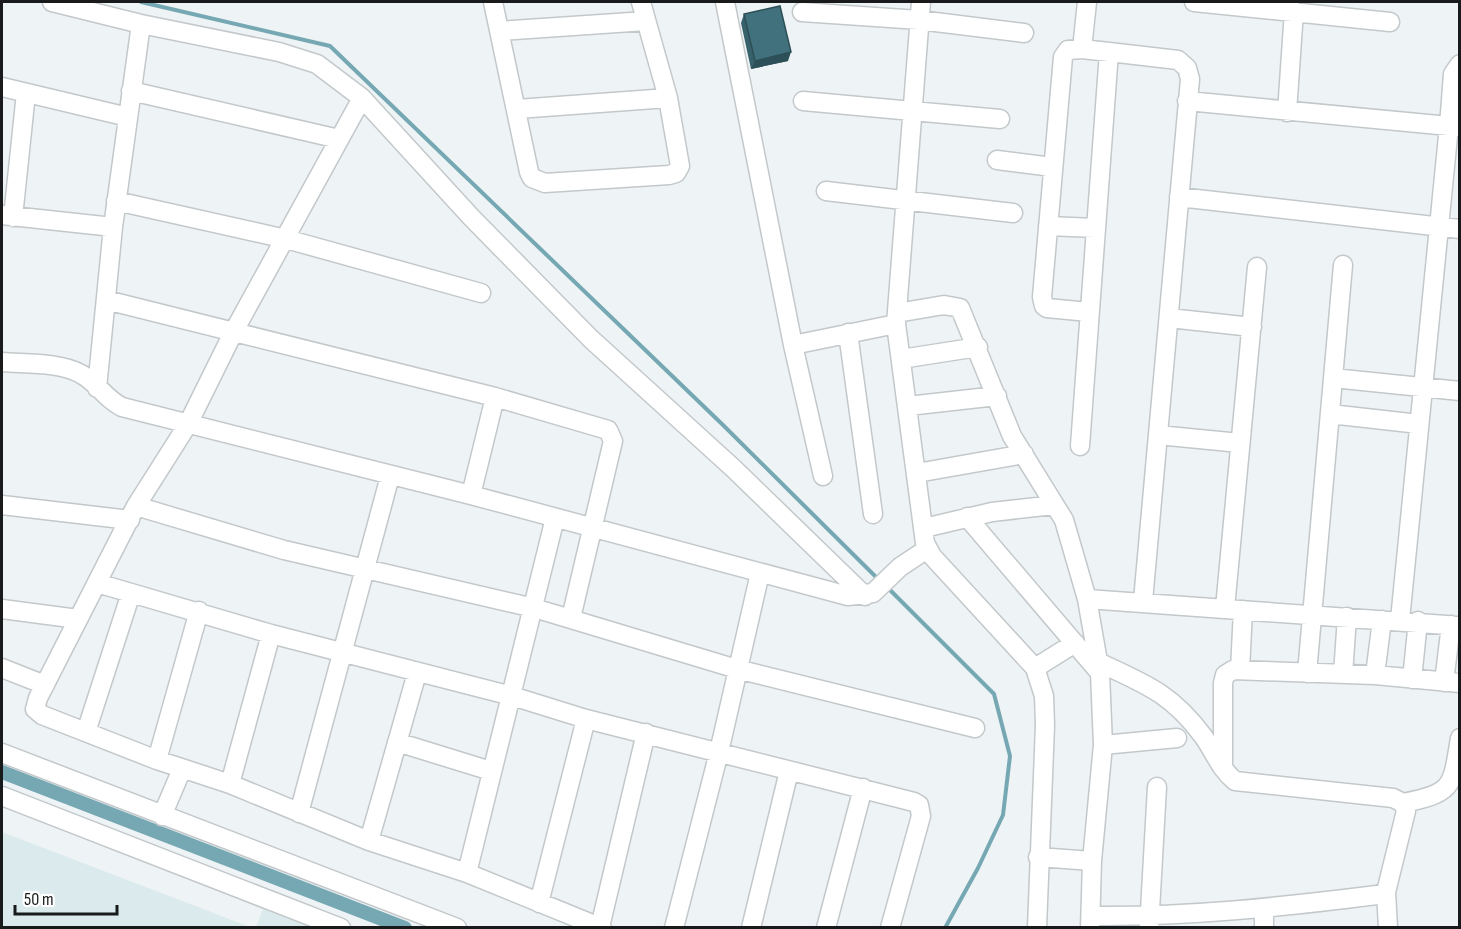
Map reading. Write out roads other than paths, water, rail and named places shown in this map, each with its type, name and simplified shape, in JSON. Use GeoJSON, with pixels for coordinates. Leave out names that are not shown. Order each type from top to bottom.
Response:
{"type":"FeatureCollection","features":[{"type":"Feature","properties":{"kind":"street"},"geometry":{"type":"LineString","coordinates":[[52,2],[141,24],[302,57],[317,64],[362,98],[471,217],[591,339],[869,594]]}},
{"type":"Feature","properties":{"kind":"street"},"geometry":{"type":"LineString","coordinates":[[493,2],[530,172],[539,182],[669,175],[676,172],[681,157],[668,98],[641,2]]}},
{"type":"Feature","properties":{"kind":"street"},"geometry":{"type":"LineString","coordinates":[[725,2],[793,345],[823,476]]}},
{"type":"Feature","properties":{"kind":"street"},"geometry":{"type":"LineString","coordinates":[[921,2],[897,319],[901,359],[927,549],[1035,668],[1041,680],[1045,715],[1037,927]]}},
{"type":"Feature","properties":{"kind":"street"},"geometry":{"type":"LineString","coordinates":[[1082,49],[1088,2]]}},
{"type":"Feature","properties":{"kind":"street"},"geometry":{"type":"LineString","coordinates":[[1194,2],[1294,12],[1348,9],[1390,22]]}},
{"type":"Feature","properties":{"kind":"street"},"geometry":{"type":"LineString","coordinates":[[802,12],[919,20],[1024,33]]}},
{"type":"Feature","properties":{"kind":"street"},"geometry":{"type":"LineString","coordinates":[[1287,111],[1294,12]]}},
{"type":"Feature","properties":{"kind":"street"},"geometry":{"type":"LineString","coordinates":[[499,31],[646,21]]}},
{"type":"Feature","properties":{"kind":"street"},"geometry":{"type":"LineString","coordinates":[[97,388],[116,201],[141,24]]}},
{"type":"Feature","properties":{"kind":"street"},"geometry":{"type":"LineString","coordinates":[[1089,312],[1044,306],[1052,167],[1063,57],[1068,50],[1082,49],[1178,60],[1189,72],[1143,601]]}},
{"type":"Feature","properties":{"kind":"street"},"geometry":{"type":"LineString","coordinates":[[1080,446],[1109,52]]}},
{"type":"Feature","properties":{"kind":"street"},"geometry":{"type":"LineString","coordinates":[[1412,679],[1400,620],[1422,388],[1454,126],[1454,74],[1460,64]]}},
{"type":"Feature","properties":{"kind":"street"},"geometry":{"type":"LineString","coordinates":[[2,87],[129,117]]}},
{"type":"Feature","properties":{"kind":"street"},"geometry":{"type":"LineString","coordinates":[[131,91],[339,139]]}},
{"type":"Feature","properties":{"kind":"street"},"geometry":{"type":"LineString","coordinates":[[26,93],[7,216],[113,227]]}},
{"type":"Feature","properties":{"kind":"street"},"geometry":{"type":"LineString","coordinates":[[362,98],[234,331],[188,424],[133,513],[45,685],[36,704],[38,713],[157,760],[230,784],[369,841],[467,873],[601,927],[646,733]]}},
{"type":"Feature","properties":{"kind":"street"},"geometry":{"type":"LineString","coordinates":[[517,109],[668,98]]}},
{"type":"Feature","properties":{"kind":"street"},"geometry":{"type":"LineString","coordinates":[[803,101],[1000,119]]}},
{"type":"Feature","properties":{"kind":"street"},"geometry":{"type":"LineString","coordinates":[[1187,101],[1454,126]]}},
{"type":"Feature","properties":{"kind":"street"},"geometry":{"type":"LineString","coordinates":[[997,160],[1052,167]]}},
{"type":"Feature","properties":{"kind":"street"},"geometry":{"type":"LineString","coordinates":[[826,191],[1013,213]]}},
{"type":"Feature","properties":{"kind":"street"},"geometry":{"type":"LineString","coordinates":[[1179,197],[1460,229]]}},
{"type":"Feature","properties":{"kind":"street"},"geometry":{"type":"LineString","coordinates":[[116,201],[286,239],[482,293]]}},
{"type":"Feature","properties":{"kind":"street"},"geometry":{"type":"LineString","coordinates":[[1048,225],[1095,228]]}},
{"type":"Feature","properties":{"kind":"street"},"geometry":{"type":"LineString","coordinates":[[1307,673],[1343,265]]}},
{"type":"Feature","properties":{"kind":"street"},"geometry":{"type":"LineString","coordinates":[[1240,670],[1234,609],[1240,443],[1257,267]]}},
{"type":"Feature","properties":{"kind":"street"},"geometry":{"type":"LineString","coordinates":[[106,300],[495,397],[601,427],[612,435],[594,528],[571,618]]}},
{"type":"Feature","properties":{"kind":"street"},"geometry":{"type":"LineString","coordinates":[[793,345],[848,333],[944,305],[960,308],[978,347],[1012,436],[1064,520],[1087,599],[1099,667],[1103,746],[1092,861],[1091,922],[1149,922],[1377,895],[1386,892]]}},
{"type":"Feature","properties":{"kind":"street"},"geometry":{"type":"LineString","coordinates":[[1169,318],[1252,327]]}},
{"type":"Feature","properties":{"kind":"street"},"geometry":{"type":"LineString","coordinates":[[848,333],[873,514]]}},
{"type":"Feature","properties":{"kind":"street"},"geometry":{"type":"LineString","coordinates":[[901,359],[978,347]]}},
{"type":"Feature","properties":{"kind":"street"},"geometry":{"type":"LineString","coordinates":[[2,362],[82,374],[112,402],[122,407],[471,495],[848,596],[869,594],[900,567],[927,549]]}},
{"type":"Feature","properties":{"kind":"street"},"geometry":{"type":"LineString","coordinates":[[1333,378],[1460,391]]}},
{"type":"Feature","properties":{"kind":"street"},"geometry":{"type":"LineString","coordinates":[[908,406],[997,396]]}},
{"type":"Feature","properties":{"kind":"street"},"geometry":{"type":"LineString","coordinates":[[471,495],[495,397]]}},
{"type":"Feature","properties":{"kind":"street"},"geometry":{"type":"LineString","coordinates":[[1330,414],[1419,424]]}},
{"type":"Feature","properties":{"kind":"street"},"geometry":{"type":"LineString","coordinates":[[1158,435],[1240,443]]}},
{"type":"Feature","properties":{"kind":"street"},"geometry":{"type":"LineString","coordinates":[[917,473],[1024,454]]}},
{"type":"Feature","properties":{"kind":"street"},"geometry":{"type":"LineString","coordinates":[[299,813],[390,476]]}},
{"type":"Feature","properties":{"kind":"street"},"geometry":{"type":"LineString","coordinates":[[924,528],[967,517],[1054,505]]}},
{"type":"Feature","properties":{"kind":"street"},"geometry":{"type":"LineString","coordinates":[[2,506],[133,513],[534,608],[737,669],[975,728]]}},
{"type":"Feature","properties":{"kind":"street"},"geometry":{"type":"LineString","coordinates":[[967,517],[1075,643],[1099,667],[1161,692],[1203,736],[1223,768],[1235,781],[1244,784],[1393,798],[1403,803],[1435,797],[1443,792],[1451,782],[1460,738]]}},
{"type":"Feature","properties":{"kind":"street"},"geometry":{"type":"LineString","coordinates":[[467,873],[555,518]]}},
{"type":"Feature","properties":{"kind":"street"},"geometry":{"type":"LineString","coordinates":[[674,927],[719,752],[760,573]]}},
{"type":"Feature","properties":{"kind":"street"},"geometry":{"type":"LineString","coordinates":[[97,583],[199,611],[271,634],[914,802],[921,809],[890,927]]}},
{"type":"Feature","properties":{"kind":"street"},"geometry":{"type":"LineString","coordinates":[[86,732],[131,593]]}},
{"type":"Feature","properties":{"kind":"street"},"geometry":{"type":"LineString","coordinates":[[1087,599],[1143,601],[1455,626],[1452,683],[1375,675],[1240,670],[1227,672],[1223,683],[1223,768]]}},
{"type":"Feature","properties":{"kind":"street"},"geometry":{"type":"LineString","coordinates":[[2,609],[78,619]]}},
{"type":"Feature","properties":{"kind":"street"},"geometry":{"type":"LineString","coordinates":[[157,760],[199,611]]}},
{"type":"Feature","properties":{"kind":"street"},"geometry":{"type":"LineString","coordinates":[[1343,674],[1347,617]]}},
{"type":"Feature","properties":{"kind":"street"},"geometry":{"type":"LineString","coordinates":[[1375,675],[1400,620]]}},
{"type":"Feature","properties":{"kind":"street"},"geometry":{"type":"LineString","coordinates":[[230,784],[271,634]]}},
{"type":"Feature","properties":{"kind":"street"},"geometry":{"type":"LineString","coordinates":[[1035,668],[1075,643]]}},
{"type":"Feature","properties":{"kind":"street"},"geometry":{"type":"LineString","coordinates":[[2,668],[45,685]]}},
{"type":"Feature","properties":{"kind":"street"},"geometry":{"type":"LineString","coordinates":[[369,841],[417,673]]}},
{"type":"Feature","properties":{"kind":"street"},"geometry":{"type":"LineString","coordinates":[[539,903],[586,718]]}},
{"type":"Feature","properties":{"kind":"street"},"geometry":{"type":"LineString","coordinates":[[1103,746],[1177,738]]}},
{"type":"Feature","properties":{"kind":"street"},"geometry":{"type":"LineString","coordinates":[[397,742],[491,771]]}},
{"type":"Feature","properties":{"kind":"street"},"geometry":{"type":"LineString","coordinates":[[2,753],[457,927]]}},
{"type":"Feature","properties":{"kind":"street"},"geometry":{"type":"LineString","coordinates":[[162,816],[182,769]]}},
{"type":"Feature","properties":{"kind":"street"},"geometry":{"type":"LineString","coordinates":[[751,927],[789,771]]}},
{"type":"Feature","properties":{"kind":"street"},"geometry":{"type":"LineString","coordinates":[[1149,922],[1157,787]]}},
{"type":"Feature","properties":{"kind":"street"},"geometry":{"type":"LineString","coordinates":[[826,927],[863,788]]}},
{"type":"Feature","properties":{"kind":"street"},"geometry":{"type":"LineString","coordinates":[[2,796],[341,927]]}},
{"type":"Feature","properties":{"kind":"street"},"geometry":{"type":"LineString","coordinates":[[1388,927],[1386,892],[1406,811],[1403,803]]}},
{"type":"Feature","properties":{"kind":"street"},"geometry":{"type":"LineString","coordinates":[[1038,857],[1092,861]]}},
{"type":"Feature","properties":{"kind":"street"},"geometry":{"type":"LineString","coordinates":[[1264,909],[1264,927]]}},
{"type":"Feature","properties":{"kind":"waterway"},"geometry":{"type":"LineString","coordinates":[[141,2],[330,46],[723,425],[879,580]]}},
{"type":"Feature","properties":{"kind":"waterway"},"geometry":{"type":"LineString","coordinates":[[887,587],[994,694],[1010,756],[1003,815],[978,868],[945,928]]}},
{"type":"Feature","properties":{"kind":"waterway"},"geometry":{"type":"LineString","coordinates":[[2,772],[405,928]]}}]}
